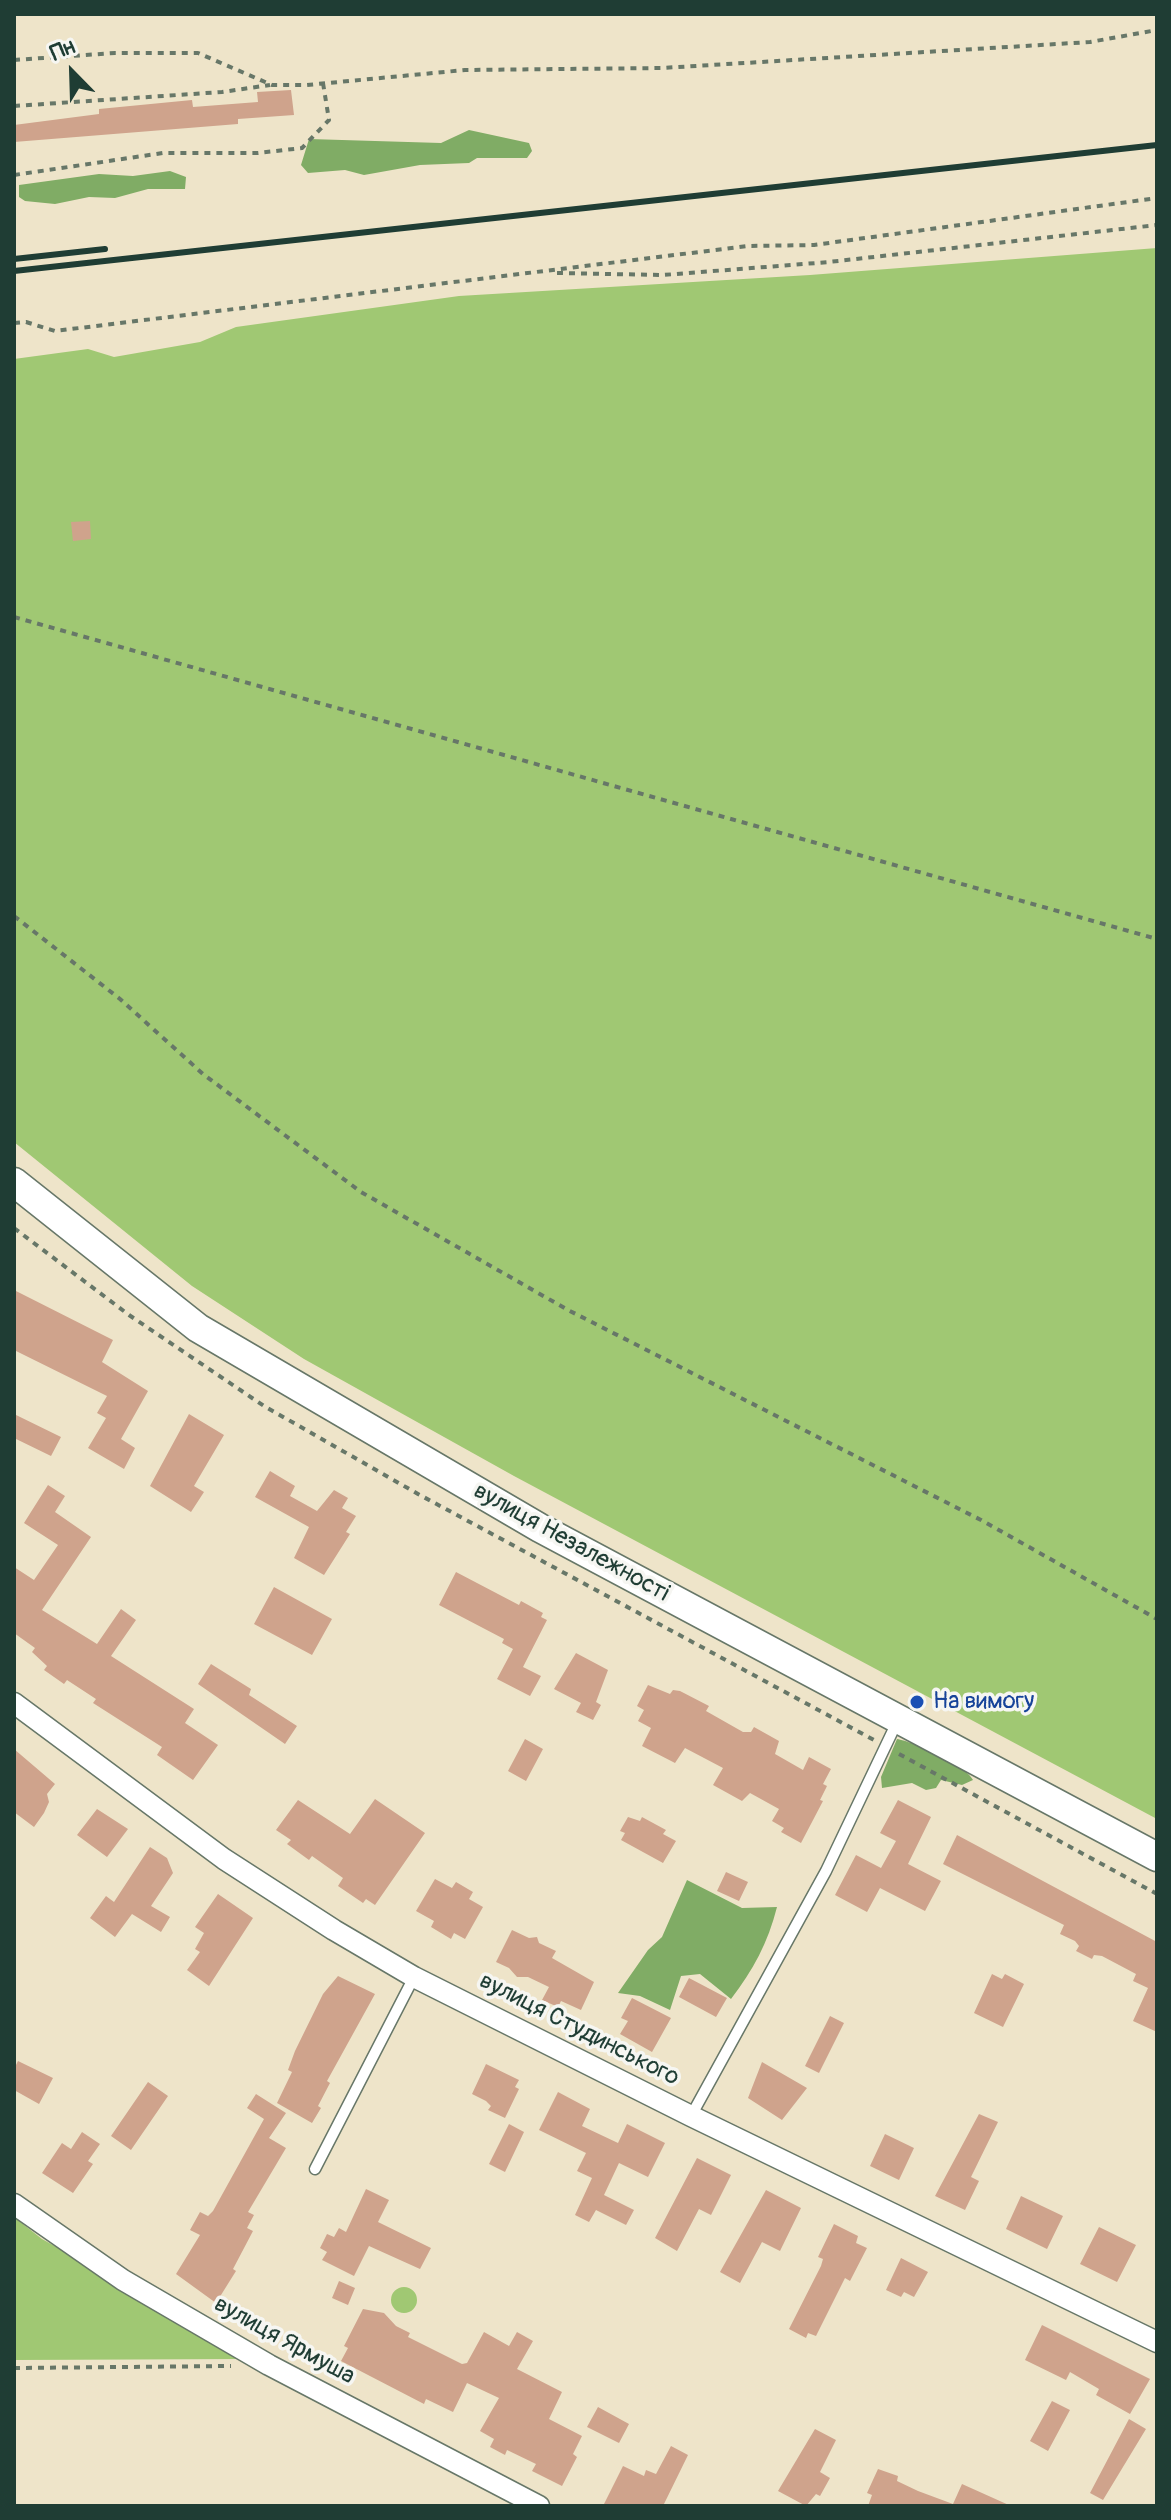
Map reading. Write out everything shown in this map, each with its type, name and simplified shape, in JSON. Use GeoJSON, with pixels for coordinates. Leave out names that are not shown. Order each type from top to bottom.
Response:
{"type":"FeatureCollection","features":[{"type":"Feature","properties":{"kind":"street","name":"вулиця Незалежності"},"geometry":{"type":"LineString","coordinates":[[14,1182],[198,1328],[540,1528],[1157,1857]]}},
{"type":"Feature","properties":{"kind":"street","name":"вулиця Студинського"},"geometry":{"type":"LineString","coordinates":[[14,1703],[224,1859],[414,1977],[691,2116],[1157,2342]]}},
{"type":"Feature","properties":{"kind":"street","name":"вулиця Ярмуша"},"geometry":{"type":"LineString","coordinates":[[14,2204],[123,2280],[269,2365],[539,2506]]}},
{"type":"Feature","properties":{"kind":"lane"},"geometry":{"type":"LineString","coordinates":[[691,2116],[826,1871],[898,1719]]}},
{"type":"Feature","properties":{"kind":"lane"},"geometry":{"type":"LineString","coordinates":[[315,2169],[414,1977]]}},
{"type":"Feature","properties":{"kind":"path"},"geometry":{"type":"LineString","coordinates":[[14,106],[222,92],[272,85],[465,70],[662,68],[1090,42],[1157,30]]}},
{"type":"Feature","properties":{"kind":"path"},"geometry":{"type":"LineString","coordinates":[[14,60],[115,53],[198,53],[272,85]]}},
{"type":"Feature","properties":{"kind":"path"},"geometry":{"type":"LineString","coordinates":[[14,175],[163,153],[258,153],[302,148],[329,120],[323,83]]}},
{"type":"Feature","properties":{"kind":"path"},"geometry":{"type":"LineString","coordinates":[[14,323],[26,322],[55,331],[748,246],[814,245],[1157,198]]}},
{"type":"Feature","properties":{"kind":"path"},"geometry":{"type":"LineString","coordinates":[[542,273],[663,275],[829,262],[1157,225]]}},
{"type":"Feature","properties":{"kind":"path"},"geometry":{"type":"LineString","coordinates":[[14,617],[1157,939]]}},
{"type":"Feature","properties":{"kind":"path"},"geometry":{"type":"LineString","coordinates":[[14,916],[120,999],[203,1074],[361,1192],[568,1310],[981,1520],[1157,1619]]}},
{"type":"Feature","properties":{"kind":"path"},"geometry":{"type":"LineString","coordinates":[[14,2368],[269,2365]]}},
{"type":"Feature","properties":{"kind":"green space"},"geometry":{"type":"Polygon","coordinates":[[[469,130],[529,143],[532,151],[527,158],[477,158],[469,163],[420,165],[364,175],[345,170],[308,173],[301,165],[309,139],[441,143],[469,130]]]}},
{"type":"Feature","properties":{"kind":"green space"},"geometry":{"type":"Polygon","coordinates":[[[170,171],[186,177],[185,189],[148,189],[115,198],[89,197],[55,204],[25,201],[19,197],[19,185],[99,174],[133,176],[170,171]]]}},
{"type":"Feature","properties":{"kind":"green space"},"geometry":{"type":"Polygon","coordinates":[[[1157,248],[1157,1819],[514,1476],[304,1359],[192,1286],[14,1142],[14,359],[88,349],[114,357],[200,342],[236,327],[459,296],[810,275],[1157,248]]]}},
{"type":"Feature","properties":{"kind":"green space"},"geometry":{"type":"Polygon","coordinates":[[[897,1739],[939,1755],[961,1768],[973,1780],[962,1785],[941,1780],[936,1788],[926,1790],[912,1783],[882,1788],[881,1777],[897,1739]]]}},
{"type":"Feature","properties":{"kind":"green space"},"geometry":{"type":"Polygon","coordinates":[[[687,1880],[742,1908],[777,1907],[753,1967],[731,1999],[700,1974],[681,1976],[670,2010],[640,1996],[618,1993],[648,1950],[662,1937],[687,1880]]]}},
{"type":"Feature","properties":{"kind":"green space"},"geometry":{"type":"Polygon","coordinates":[[[14,2217],[42,2239],[242,2350],[242,2359],[14,2360],[14,2217]]]}},
{"type":"Feature","properties":{"kind":"green space"},"geometry":{"type":"Polygon","coordinates":[[[404,2287],[413,2291],[417,2300],[413,2309],[404,2313],[395,2309],[391,2300],[395,2291],[404,2287]]]}},
{"type":"Feature","properties":{"kind":"building"},"geometry":{"type":"Polygon","coordinates":[[[291,90],[294,115],[238,119],[238,124],[14,142],[14,125],[99,114],[99,109],[192,100],[193,107],[258,102],[257,92],[291,90]]]}},
{"type":"Feature","properties":{"kind":"building"},"geometry":{"type":"Polygon","coordinates":[[[90,521],[91,539],[73,541],[71,522],[90,521]]]}},
{"type":"Feature","properties":{"kind":"building"},"geometry":{"type":"Polygon","coordinates":[[[14,1290],[113,1340],[102,1362],[148,1391],[121,1439],[135,1448],[124,1469],[88,1448],[106,1418],[97,1413],[107,1396],[14,1350],[14,1290]]]}},
{"type":"Feature","properties":{"kind":"building"},"geometry":{"type":"Polygon","coordinates":[[[14,1414],[61,1437],[51,1456],[14,1438],[14,1414]]]}},
{"type":"Feature","properties":{"kind":"building"},"geometry":{"type":"Polygon","coordinates":[[[189,1414],[224,1435],[194,1486],[204,1492],[191,1512],[150,1486],[189,1414]]]}},
{"type":"Feature","properties":{"kind":"building"},"geometry":{"type":"Polygon","coordinates":[[[270,1471],[295,1486],[290,1496],[317,1511],[334,1490],[348,1498],[342,1508],[356,1516],[346,1532],[350,1534],[324,1575],[294,1558],[309,1527],[255,1497],[270,1471]]]}},
{"type":"Feature","properties":{"kind":"building"},"geometry":{"type":"Polygon","coordinates":[[[48,1485],[65,1496],[55,1512],[91,1537],[42,1610],[97,1644],[121,1609],[136,1620],[111,1656],[194,1709],[185,1723],[218,1745],[193,1780],[157,1755],[162,1747],[93,1703],[96,1699],[67,1680],[64,1684],[44,1670],[47,1666],[32,1652],[35,1648],[14,1633],[14,1567],[34,1580],[58,1545],[24,1523],[48,1485]]]}},
{"type":"Feature","properties":{"kind":"building"},"geometry":{"type":"Polygon","coordinates":[[[456,1572],[519,1605],[521,1601],[543,1613],[541,1617],[547,1620],[523,1667],[541,1676],[530,1696],[497,1679],[513,1649],[502,1643],[504,1639],[439,1605],[456,1572]]]}},
{"type":"Feature","properties":{"kind":"building"},"geometry":{"type":"Polygon","coordinates":[[[274,1587],[332,1619],[312,1655],[254,1624],[274,1587]]]}},
{"type":"Feature","properties":{"kind":"building"},"geometry":{"type":"Polygon","coordinates":[[[576,1653],[608,1670],[596,1702],[601,1705],[593,1720],[576,1712],[581,1703],[554,1689],[576,1653]]]}},
{"type":"Feature","properties":{"kind":"building"},"geometry":{"type":"Polygon","coordinates":[[[211,1664],[251,1689],[249,1695],[297,1726],[285,1744],[198,1684],[211,1664]]]}},
{"type":"Feature","properties":{"kind":"building"},"geometry":{"type":"Polygon","coordinates":[[[648,1685],[670,1694],[673,1690],[680,1691],[709,1706],[706,1711],[743,1732],[751,1732],[754,1727],[779,1741],[775,1754],[803,1770],[809,1757],[831,1769],[823,1784],[827,1786],[820,1800],[823,1801],[801,1843],[781,1832],[784,1828],[772,1821],[779,1809],[750,1793],[742,1801],[713,1785],[723,1768],[685,1748],[675,1763],[642,1746],[651,1728],[638,1721],[644,1710],[637,1706],[648,1685]]]}},
{"type":"Feature","properties":{"kind":"building"},"geometry":{"type":"Polygon","coordinates":[[[525,1739],[543,1749],[526,1781],[508,1771],[525,1739]]]}},
{"type":"Feature","properties":{"kind":"building"},"geometry":{"type":"Polygon","coordinates":[[[14,1749],[55,1784],[47,1794],[49,1802],[44,1813],[34,1827],[14,1812],[14,1749]]]}},
{"type":"Feature","properties":{"kind":"building"},"geometry":{"type":"Polygon","coordinates":[[[375,1799],[425,1833],[375,1905],[366,1899],[363,1903],[338,1886],[343,1878],[312,1856],[309,1860],[287,1844],[291,1840],[276,1830],[298,1800],[350,1834],[375,1799]]]}},
{"type":"Feature","properties":{"kind":"building"},"geometry":{"type":"Polygon","coordinates":[[[898,1800],[931,1817],[908,1864],[941,1881],[925,1911],[880,1888],[867,1912],[835,1895],[856,1855],[881,1868],[896,1841],[880,1833],[898,1800]]]}},
{"type":"Feature","properties":{"kind":"building"},"geometry":{"type":"Polygon","coordinates":[[[97,1809],[128,1829],[107,1857],[77,1835],[97,1809]]]}},
{"type":"Feature","properties":{"kind":"building"},"geometry":{"type":"Polygon","coordinates":[[[628,1817],[640,1821],[642,1817],[666,1830],[663,1834],[676,1841],[663,1863],[621,1840],[625,1833],[620,1831],[628,1817]]]}},
{"type":"Feature","properties":{"kind":"building"},"geometry":{"type":"Polygon","coordinates":[[[957,1835],[1157,1942],[1157,2032],[1133,2021],[1148,1988],[1133,1981],[1136,1974],[1102,1956],[1094,1955],[1092,1959],[1076,1951],[1079,1946],[1075,1941],[1060,1934],[1064,1925],[943,1864],[957,1835]]]}},
{"type":"Feature","properties":{"kind":"building"},"geometry":{"type":"Polygon","coordinates":[[[150,1847],[167,1858],[173,1873],[151,1906],[170,1917],[161,1932],[132,1914],[115,1937],[90,1918],[106,1896],[114,1902],[150,1847]]]}},
{"type":"Feature","properties":{"kind":"building"},"geometry":{"type":"Polygon","coordinates":[[[726,1872],[748,1882],[739,1901],[717,1891],[726,1872]]]}},
{"type":"Feature","properties":{"kind":"building"},"geometry":{"type":"Polygon","coordinates":[[[435,1879],[452,1888],[456,1882],[473,1892],[469,1899],[483,1907],[465,1939],[454,1933],[451,1939],[431,1927],[434,1921],[416,1911],[435,1879]]]}},
{"type":"Feature","properties":{"kind":"building"},"geometry":{"type":"Polygon","coordinates":[[[218,1894],[253,1918],[209,1986],[187,1970],[200,1952],[195,1949],[204,1933],[195,1927],[218,1894]]]}},
{"type":"Feature","properties":{"kind":"building"},"geometry":{"type":"Polygon","coordinates":[[[512,1930],[529,1938],[537,1937],[539,1943],[556,1951],[552,1958],[594,1982],[581,2010],[561,2001],[558,2007],[542,2000],[549,1987],[528,1977],[517,1977],[509,1968],[496,1962],[512,1930]]]}},
{"type":"Feature","properties":{"kind":"building"},"geometry":{"type":"Polygon","coordinates":[[[992,1974],[1002,1979],[1005,1974],[1024,1984],[1003,2027],[974,2013],[992,1974]]]}},
{"type":"Feature","properties":{"kind":"building"},"geometry":{"type":"Polygon","coordinates":[[[338,1976],[375,1994],[327,2081],[330,2083],[312,2123],[277,2103],[292,2072],[288,2070],[295,2051],[323,1994],[338,1976]]]}},
{"type":"Feature","properties":{"kind":"building"},"geometry":{"type":"Polygon","coordinates":[[[689,1978],[727,1998],[716,2017],[679,1997],[689,1978]]]}},
{"type":"Feature","properties":{"kind":"building"},"geometry":{"type":"Polygon","coordinates":[[[632,1998],[671,2018],[652,2052],[620,2034],[628,2021],[621,2018],[632,1998]]]}},
{"type":"Feature","properties":{"kind":"building"},"geometry":{"type":"Polygon","coordinates":[[[830,2016],[844,2023],[819,2073],[805,2066],[830,2016]]]}},
{"type":"Feature","properties":{"kind":"building"},"geometry":{"type":"Polygon","coordinates":[[[18,2061],[53,2078],[39,2104],[14,2090],[14,2069],[18,2061]]]}},
{"type":"Feature","properties":{"kind":"building"},"geometry":{"type":"Polygon","coordinates":[[[762,2062],[807,2088],[782,2120],[748,2098],[762,2062]]]}},
{"type":"Feature","properties":{"kind":"building"},"geometry":{"type":"Polygon","coordinates":[[[486,2064],[519,2080],[515,2087],[519,2089],[505,2118],[488,2110],[491,2106],[486,2101],[472,2094],[486,2064]]]}},
{"type":"Feature","properties":{"kind":"building"},"geometry":{"type":"Polygon","coordinates":[[[148,2082],[168,2096],[131,2150],[111,2136],[148,2082]]]}},
{"type":"Feature","properties":{"kind":"building"},"geometry":{"type":"Polygon","coordinates":[[[558,2092],[590,2109],[582,2126],[618,2143],[627,2124],[665,2143],[648,2177],[619,2163],[604,2195],[634,2210],[626,2225],[596,2210],[589,2222],[575,2215],[592,2178],[577,2171],[586,2153],[539,2130],[558,2092]]]}},
{"type":"Feature","properties":{"kind":"building"},"geometry":{"type":"Polygon","coordinates":[[[256,2094],[286,2113],[269,2138],[286,2148],[248,2212],[254,2215],[247,2228],[253,2231],[233,2269],[236,2271],[216,2303],[176,2274],[200,2235],[190,2230],[200,2212],[208,2216],[213,2211],[264,2119],[247,2108],[256,2094]]]}},
{"type":"Feature","properties":{"kind":"building"},"geometry":{"type":"Polygon","coordinates":[[[979,2114],[998,2122],[971,2177],[979,2181],[965,2210],[935,2196],[979,2114]]]}},
{"type":"Feature","properties":{"kind":"building"},"geometry":{"type":"Polygon","coordinates":[[[509,2124],[524,2132],[505,2172],[489,2164],[509,2124]]]}},
{"type":"Feature","properties":{"kind":"building"},"geometry":{"type":"Polygon","coordinates":[[[82,2132],[100,2144],[88,2161],[93,2164],[73,2193],[42,2173],[62,2143],[71,2149],[82,2132]]]}},
{"type":"Feature","properties":{"kind":"building"},"geometry":{"type":"Polygon","coordinates":[[[885,2134],[914,2148],[899,2180],[870,2166],[885,2134]]]}},
{"type":"Feature","properties":{"kind":"building"},"geometry":{"type":"Polygon","coordinates":[[[697,2158],[731,2175],[711,2215],[699,2209],[677,2251],[655,2238],[697,2158]]]}},
{"type":"Feature","properties":{"kind":"building"},"geometry":{"type":"Polygon","coordinates":[[[366,2189],[389,2200],[378,2222],[431,2248],[420,2269],[369,2246],[354,2276],[322,2260],[327,2252],[320,2248],[327,2234],[334,2237],[339,2228],[346,2232],[366,2189]]]}},
{"type":"Feature","properties":{"kind":"building"},"geometry":{"type":"Polygon","coordinates":[[[766,2190],[801,2208],[780,2251],[762,2242],[740,2283],[720,2272],[766,2190]]]}},
{"type":"Feature","properties":{"kind":"building"},"geometry":{"type":"Polygon","coordinates":[[[1021,2196],[1063,2216],[1047,2249],[1006,2229],[1021,2196]]]}},
{"type":"Feature","properties":{"kind":"building"},"geometry":{"type":"Polygon","coordinates":[[[834,2224],[858,2236],[856,2243],[867,2248],[850,2281],[845,2278],[816,2336],[808,2333],[806,2338],[789,2329],[821,2266],[823,2259],[818,2257],[834,2224]]]}},
{"type":"Feature","properties":{"kind":"building"},"geometry":{"type":"Polygon","coordinates":[[[1099,2227],[1136,2245],[1117,2282],[1080,2264],[1099,2227]]]}},
{"type":"Feature","properties":{"kind":"building"},"geometry":{"type":"Polygon","coordinates":[[[901,2258],[928,2272],[914,2297],[904,2292],[901,2297],[886,2290],[901,2258]]]}},
{"type":"Feature","properties":{"kind":"building"},"geometry":{"type":"Polygon","coordinates":[[[339,2281],[355,2288],[348,2305],[332,2298],[339,2281]]]}},
{"type":"Feature","properties":{"kind":"building"},"geometry":{"type":"Polygon","coordinates":[[[363,2309],[384,2313],[396,2326],[410,2333],[408,2337],[462,2364],[467,2363],[484,2332],[509,2346],[517,2332],[533,2341],[517,2369],[562,2392],[549,2419],[582,2436],[573,2454],[577,2457],[562,2486],[532,2471],[536,2464],[507,2450],[505,2455],[490,2447],[494,2439],[480,2431],[499,2398],[467,2383],[453,2412],[426,2399],[424,2404],[341,2361],[348,2348],[344,2346],[363,2309]]]}},
{"type":"Feature","properties":{"kind":"building"},"geometry":{"type":"Polygon","coordinates":[[[1042,2325],[1150,2379],[1130,2414],[1096,2395],[1099,2389],[1070,2372],[1066,2380],[1025,2360],[1042,2325]]]}},
{"type":"Feature","properties":{"kind":"building"},"geometry":{"type":"Polygon","coordinates":[[[1052,2401],[1070,2410],[1048,2451],[1030,2441],[1052,2401]]]}},
{"type":"Feature","properties":{"kind":"building"},"geometry":{"type":"Polygon","coordinates":[[[598,2407],[629,2424],[619,2443],[587,2427],[598,2407]]]}},
{"type":"Feature","properties":{"kind":"building"},"geometry":{"type":"Polygon","coordinates":[[[1129,2419],[1146,2429],[1103,2500],[1090,2493],[1129,2419]]]}},
{"type":"Feature","properties":{"kind":"building"},"geometry":{"type":"Polygon","coordinates":[[[815,2429],[836,2440],[820,2472],[830,2478],[820,2496],[816,2494],[806,2506],[778,2491],[815,2429]]]}},
{"type":"Feature","properties":{"kind":"building"},"geometry":{"type":"Polygon","coordinates":[[[671,2446],[688,2455],[663,2506],[603,2506],[623,2466],[644,2476],[646,2470],[656,2474],[671,2446]]]}},
{"type":"Feature","properties":{"kind":"building"},"geometry":{"type":"Polygon","coordinates":[[[878,2469],[898,2476],[897,2481],[918,2491],[953,2504],[962,2484],[1011,2506],[868,2506],[872,2495],[867,2493],[878,2469]]]}},
{"type":"Feature","properties":{"kind":"railway"},"geometry":{"type":"LineString","coordinates":[[14,271],[1157,145]]}},
{"type":"Feature","properties":{"kind":"railway"},"geometry":{"type":"LineString","coordinates":[[14,259],[105,249]]}},
{"type":"Feature","properties":{"kind":"place","name":"На вимогу"},"geometry":{"type":"Point","coordinates":[917,1702]}}]}
